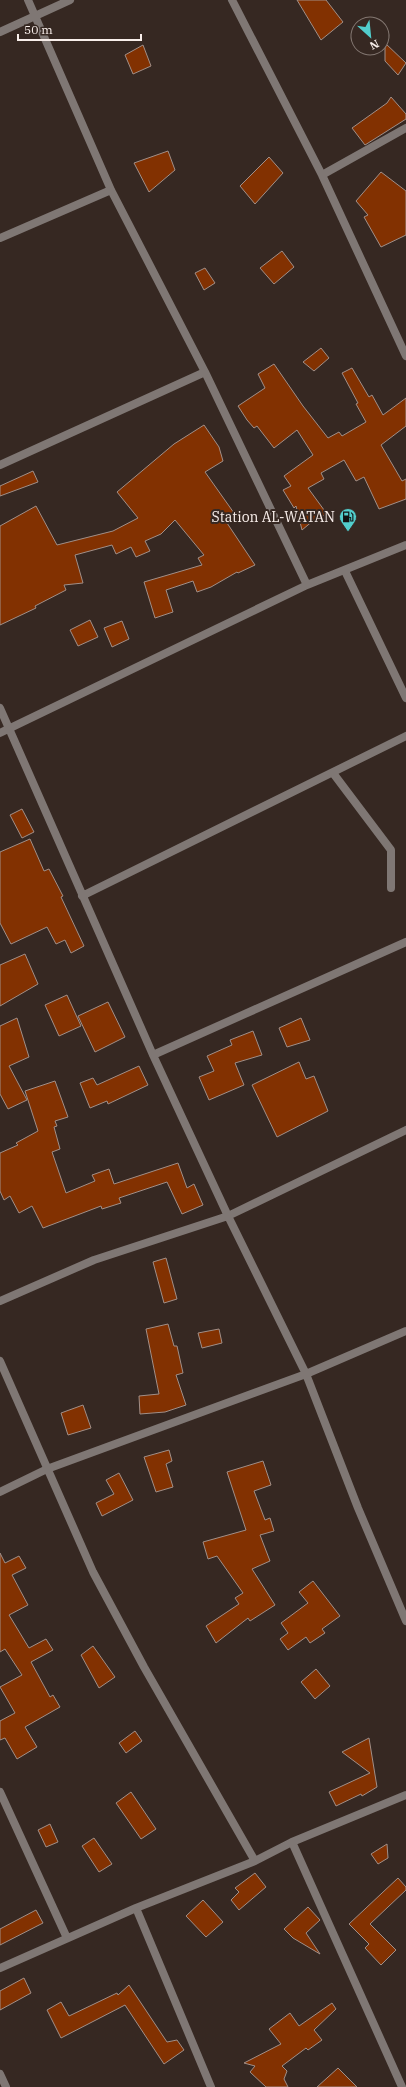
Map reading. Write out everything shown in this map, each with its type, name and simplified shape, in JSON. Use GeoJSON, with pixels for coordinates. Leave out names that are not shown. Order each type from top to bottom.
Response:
{"type":"FeatureCollection","features":[{"type":"Feature","properties":{"kind":"street"},"geometry":{"type":"LineString","coordinates":[[28,0],[111,190],[205,372],[307,585]]}},
{"type":"Feature","properties":{"kind":"street"},"geometry":{"type":"LineString","coordinates":[[0,32],[36,17],[70,0]]}},
{"type":"Feature","properties":{"kind":"street"},"geometry":{"type":"LineString","coordinates":[[232,0],[322,176],[406,356]]}},
{"type":"Feature","properties":{"kind":"street"},"geometry":{"type":"LineString","coordinates":[[322,176],[406,128]]}},
{"type":"Feature","properties":{"kind":"street"},"geometry":{"type":"LineString","coordinates":[[0,238],[111,190]]}},
{"type":"Feature","properties":{"kind":"street"},"geometry":{"type":"LineString","coordinates":[[0,465],[205,372]]}},
{"type":"Feature","properties":{"kind":"street"},"geometry":{"type":"LineString","coordinates":[[0,733],[9,730],[307,585],[345,571],[406,545]]}},
{"type":"Feature","properties":{"kind":"street"},"geometry":{"type":"LineString","coordinates":[[345,571],[406,698]]}},
{"type":"Feature","properties":{"kind":"street"},"geometry":{"type":"LineString","coordinates":[[0,708],[153,1055],[228,1216],[306,1374],[358,1508],[406,1621]]}},
{"type":"Feature","properties":{"kind":"street"},"geometry":{"type":"LineString","coordinates":[[82,896],[406,736]]}},
{"type":"Feature","properties":{"kind":"street"},"geometry":{"type":"LineString","coordinates":[[333,772],[391,850],[391,888]]}},
{"type":"Feature","properties":{"kind":"street"},"geometry":{"type":"LineString","coordinates":[[153,1055],[406,942]]}},
{"type":"Feature","properties":{"kind":"street"},"geometry":{"type":"LineString","coordinates":[[0,1301],[94,1260],[228,1216],[406,1130]]}},
{"type":"Feature","properties":{"kind":"street"},"geometry":{"type":"LineString","coordinates":[[0,1492],[47,1469],[306,1374],[406,1330]]}},
{"type":"Feature","properties":{"kind":"street"},"geometry":{"type":"LineString","coordinates":[[0,1361],[93,1572],[144,1667],[255,1861]]}},
{"type":"Feature","properties":{"kind":"street"},"geometry":{"type":"LineString","coordinates":[[0,1792],[67,1938]]}},
{"type":"Feature","properties":{"kind":"street"},"geometry":{"type":"LineString","coordinates":[[0,1968],[136,1908],[255,1861],[292,1842],[406,1795]]}},
{"type":"Feature","properties":{"kind":"street"},"geometry":{"type":"LineString","coordinates":[[292,1842],[402,2087]]}},
{"type":"Feature","properties":{"kind":"street"},"geometry":{"type":"LineString","coordinates":[[136,1908],[211,2087]]}},
{"type":"Feature","properties":{"kind":"street"},"geometry":{"type":"LineString","coordinates":[[0,2074],[6,2087]]}},
{"type":"Feature","properties":{"kind":"building"},"geometry":{"type":"Polygon","coordinates":[[[297,0],[326,0],[343,22],[321,40],[297,0]]]}},
{"type":"Feature","properties":{"kind":"building"},"geometry":{"type":"Polygon","coordinates":[[[143,45],[151,66],[133,74],[125,55],[143,45]]]}},
{"type":"Feature","properties":{"kind":"building"},"geometry":{"type":"Polygon","coordinates":[[[390,48],[406,63],[398,75],[385,61],[385,56],[390,56],[390,48]]]}},
{"type":"Feature","properties":{"kind":"building"},"geometry":{"type":"Polygon","coordinates":[[[391,97],[406,114],[406,119],[365,145],[352,128],[387,103],[391,97]]]}},
{"type":"Feature","properties":{"kind":"building"},"geometry":{"type":"Polygon","coordinates":[[[168,151],[175,170],[149,192],[134,163],[168,151]]]}},
{"type":"Feature","properties":{"kind":"building"},"geometry":{"type":"Polygon","coordinates":[[[269,157],[283,173],[255,204],[240,186],[269,157]]]}},
{"type":"Feature","properties":{"kind":"building"},"geometry":{"type":"Polygon","coordinates":[[[381,172],[406,191],[406,235],[381,247],[364,217],[368,215],[356,201],[381,172]]]}},
{"type":"Feature","properties":{"kind":"building"},"geometry":{"type":"Polygon","coordinates":[[[282,251],[294,267],[274,284],[260,268],[282,251]]]}},
{"type":"Feature","properties":{"kind":"building"},"geometry":{"type":"Polygon","coordinates":[[[205,268],[215,283],[204,290],[195,273],[205,268]]]}},
{"type":"Feature","properties":{"kind":"building"},"geometry":{"type":"Polygon","coordinates":[[[321,348],[329,358],[314,371],[303,362],[321,348]]]}},
{"type":"Feature","properties":{"kind":"building"},"geometry":{"type":"Polygon","coordinates":[[[274,364],[303,406],[328,438],[339,432],[342,436],[366,422],[342,373],[352,368],[369,397],[372,395],[383,415],[406,398],[406,426],[381,445],[402,481],[406,479],[406,499],[379,509],[364,477],[356,481],[344,460],[321,473],[324,479],[308,488],[327,514],[314,520],[302,530],[296,506],[294,508],[283,490],[291,486],[284,476],[313,455],[297,430],[274,448],[257,426],[254,428],[247,420],[238,406],[265,388],[258,374],[274,364]]]}},
{"type":"Feature","properties":{"kind":"building"},"geometry":{"type":"Polygon","coordinates":[[[204,425],[219,447],[223,461],[205,472],[234,513],[225,520],[255,565],[238,573],[237,572],[211,587],[197,592],[193,581],[166,590],[173,612],[155,618],[144,582],[202,565],[198,558],[204,555],[175,520],[161,534],[145,541],[150,551],[136,557],[131,547],[116,554],[112,545],[75,555],[83,583],[64,585],[66,590],[35,606],[36,608],[0,625],[0,526],[36,506],[57,545],[113,531],[138,518],[117,492],[174,444],[204,425]]]}},
{"type":"Feature","properties":{"kind":"building"},"geometry":{"type":"Polygon","coordinates":[[[33,471],[38,482],[0,496],[0,486],[33,471]]]}},
{"type":"Feature","properties":{"kind":"building"},"geometry":{"type":"Polygon","coordinates":[[[90,620],[98,637],[78,646],[70,630],[90,620]]]}},
{"type":"Feature","properties":{"kind":"building"},"geometry":{"type":"Polygon","coordinates":[[[122,621],[129,639],[112,647],[104,628],[122,621]]]}},
{"type":"Feature","properties":{"kind":"building"},"geometry":{"type":"Polygon","coordinates":[[[22,809],[34,832],[22,838],[10,815],[22,809]]]}},
{"type":"Feature","properties":{"kind":"building"},"geometry":{"type":"Polygon","coordinates":[[[30,839],[44,871],[49,869],[63,896],[61,897],[84,946],[71,953],[65,940],[56,944],[47,927],[11,944],[0,923],[0,852],[30,839]]]}},
{"type":"Feature","properties":{"kind":"building"},"geometry":{"type":"Polygon","coordinates":[[[25,954],[38,984],[0,1006],[0,965],[25,954]]]}},
{"type":"Feature","properties":{"kind":"building"},"geometry":{"type":"Polygon","coordinates":[[[67,995],[81,1026],[59,1036],[45,1005],[67,995]]]}},
{"type":"Feature","properties":{"kind":"building"},"geometry":{"type":"Polygon","coordinates":[[[108,1002],[125,1037],[95,1052],[78,1016],[108,1002]]]}},
{"type":"Feature","properties":{"kind":"building"},"geometry":{"type":"Polygon","coordinates":[[[17,1018],[29,1057],[9,1066],[27,1100],[8,1109],[0,1094],[0,1026],[17,1018]]]}},
{"type":"Feature","properties":{"kind":"building"},"geometry":{"type":"Polygon","coordinates":[[[301,1018],[310,1040],[287,1047],[279,1028],[301,1018]]]}},
{"type":"Feature","properties":{"kind":"building"},"geometry":{"type":"Polygon","coordinates":[[[253,1031],[262,1055],[235,1063],[244,1085],[209,1100],[199,1077],[214,1071],[207,1056],[232,1045],[230,1040],[253,1031]]]}},
{"type":"Feature","properties":{"kind":"building"},"geometry":{"type":"Polygon","coordinates":[[[299,1062],[306,1079],[314,1076],[328,1111],[277,1137],[252,1085],[299,1062]]]}},
{"type":"Feature","properties":{"kind":"building"},"geometry":{"type":"Polygon","coordinates":[[[139,1066],[148,1085],[108,1104],[107,1101],[90,1108],[80,1083],[93,1078],[97,1085],[139,1066]]]}},
{"type":"Feature","properties":{"kind":"building"},"geometry":{"type":"Polygon","coordinates":[[[55,1081],[68,1117],[55,1121],[57,1126],[54,1127],[60,1149],[52,1152],[66,1193],[95,1181],[92,1175],[109,1169],[114,1184],[178,1163],[187,1188],[194,1184],[203,1205],[182,1214],[167,1182],[119,1198],[121,1203],[102,1209],[101,1206],[43,1228],[32,1206],[19,1213],[10,1196],[4,1200],[0,1191],[0,1153],[18,1145],[16,1143],[38,1131],[25,1091],[55,1081]]]}},
{"type":"Feature","properties":{"kind":"building"},"geometry":{"type":"Polygon","coordinates":[[[166,1258],[177,1299],[164,1303],[153,1262],[166,1258]]]}},
{"type":"Feature","properties":{"kind":"building"},"geometry":{"type":"Polygon","coordinates":[[[168,1324],[174,1346],[177,1346],[183,1373],[176,1375],[186,1405],[165,1412],[140,1414],[139,1396],[159,1394],[146,1329],[168,1324]]]}},
{"type":"Feature","properties":{"kind":"building"},"geometry":{"type":"Polygon","coordinates":[[[219,1329],[222,1343],[202,1348],[198,1333],[219,1329]]]}},
{"type":"Feature","properties":{"kind":"building"},"geometry":{"type":"Polygon","coordinates":[[[83,1405],[91,1428],[68,1435],[61,1413],[83,1405]]]}},
{"type":"Feature","properties":{"kind":"building"},"geometry":{"type":"Polygon","coordinates":[[[169,1450],[172,1461],[166,1464],[173,1487],[156,1492],[144,1457],[169,1450]]]}},
{"type":"Feature","properties":{"kind":"building"},"geometry":{"type":"Polygon","coordinates":[[[263,1461],[271,1485],[254,1491],[265,1520],[270,1518],[274,1531],[260,1535],[270,1561],[252,1569],[275,1605],[250,1621],[248,1618],[216,1643],[206,1626],[239,1604],[235,1598],[243,1593],[217,1556],[208,1559],[203,1542],[246,1530],[227,1472],[263,1461]]]}},
{"type":"Feature","properties":{"kind":"building"},"geometry":{"type":"Polygon","coordinates":[[[119,1473],[133,1500],[102,1516],[96,1503],[114,1494],[106,1480],[119,1473]]]}},
{"type":"Feature","properties":{"kind":"building"},"geometry":{"type":"Polygon","coordinates":[[[0,1553],[5,1563],[19,1556],[26,1568],[12,1575],[28,1605],[9,1615],[29,1648],[46,1639],[53,1650],[31,1662],[50,1697],[53,1695],[60,1707],[25,1727],[37,1747],[17,1759],[5,1738],[0,1740],[0,1721],[15,1713],[0,1687],[22,1675],[5,1649],[0,1652],[0,1553]]]}},
{"type":"Feature","properties":{"kind":"building"},"geometry":{"type":"Polygon","coordinates":[[[313,1581],[340,1616],[322,1629],[325,1633],[310,1643],[306,1637],[288,1650],[280,1639],[288,1633],[281,1623],[308,1603],[299,1592],[313,1581]]]}},
{"type":"Feature","properties":{"kind":"building"},"geometry":{"type":"Polygon","coordinates":[[[93,1646],[115,1677],[99,1688],[81,1655],[93,1646]]]}},
{"type":"Feature","properties":{"kind":"building"},"geometry":{"type":"Polygon","coordinates":[[[316,1669],[330,1686],[315,1699],[301,1682],[316,1669]]]}},
{"type":"Feature","properties":{"kind":"building"},"geometry":{"type":"Polygon","coordinates":[[[135,1731],[142,1741],[126,1753],[119,1743],[135,1731]]]}},
{"type":"Feature","properties":{"kind":"building"},"geometry":{"type":"Polygon","coordinates":[[[369,1738],[377,1787],[362,1796],[361,1794],[336,1806],[329,1792],[370,1773],[342,1752],[369,1738]]]}},
{"type":"Feature","properties":{"kind":"building"},"geometry":{"type":"Polygon","coordinates":[[[131,1792],[156,1829],[141,1839],[116,1803],[131,1792]]]}},
{"type":"Feature","properties":{"kind":"building"},"geometry":{"type":"Polygon","coordinates":[[[50,1824],[58,1842],[46,1847],[38,1830],[50,1824]]]}},
{"type":"Feature","properties":{"kind":"building"},"geometry":{"type":"Polygon","coordinates":[[[94,1838],[112,1864],[99,1872],[82,1846],[94,1838]]]}},
{"type":"Feature","properties":{"kind":"building"},"geometry":{"type":"Polygon","coordinates":[[[387,1844],[388,1858],[378,1864],[371,1854],[387,1844]]]}},
{"type":"Feature","properties":{"kind":"building"},"geometry":{"type":"Polygon","coordinates":[[[255,1873],[266,1887],[239,1910],[231,1900],[239,1892],[235,1888],[255,1873]]]}},
{"type":"Feature","properties":{"kind":"building"},"geometry":{"type":"Polygon","coordinates":[[[398,1878],[406,1887],[406,1890],[370,1924],[396,1950],[381,1965],[365,1948],[369,1944],[349,1924],[398,1878]]]}},
{"type":"Feature","properties":{"kind":"building"},"geometry":{"type":"Polygon","coordinates":[[[203,1900],[223,1922],[206,1937],[186,1916],[203,1900]]]}},
{"type":"Feature","properties":{"kind":"building"},"geometry":{"type":"Polygon","coordinates":[[[308,1907],[320,1920],[306,1933],[320,1954],[293,1938],[284,1929],[308,1907]]]}},
{"type":"Feature","properties":{"kind":"building"},"geometry":{"type":"Polygon","coordinates":[[[36,1910],[43,1923],[0,1945],[0,1929],[36,1910]]]}},
{"type":"Feature","properties":{"kind":"building"},"geometry":{"type":"Polygon","coordinates":[[[24,1978],[31,1993],[0,2010],[0,1991],[24,1978]]]}},
{"type":"Feature","properties":{"kind":"building"},"geometry":{"type":"Polygon","coordinates":[[[129,1985],[167,2042],[177,2040],[184,2050],[164,2064],[125,2005],[61,2038],[47,2010],[61,2002],[69,2016],[117,1993],[118,1995],[129,1985]]]}},
{"type":"Feature","properties":{"kind":"building"},"geometry":{"type":"Polygon","coordinates":[[[332,2003],[336,2009],[314,2030],[322,2040],[308,2050],[306,2048],[282,2066],[287,2071],[284,2079],[288,2087],[266,2087],[250,2072],[255,2066],[244,2063],[281,2044],[269,2029],[290,2013],[299,2026],[332,2003]]]}},
{"type":"Feature","properties":{"kind":"building"},"geometry":{"type":"Polygon","coordinates":[[[338,2068],[357,2087],[317,2087],[338,2068]]]}},
{"type":"Feature","properties":{"kind":"place","name":"Station AL-WATAN"},"geometry":{"type":"Point","coordinates":[348,532]}}]}
